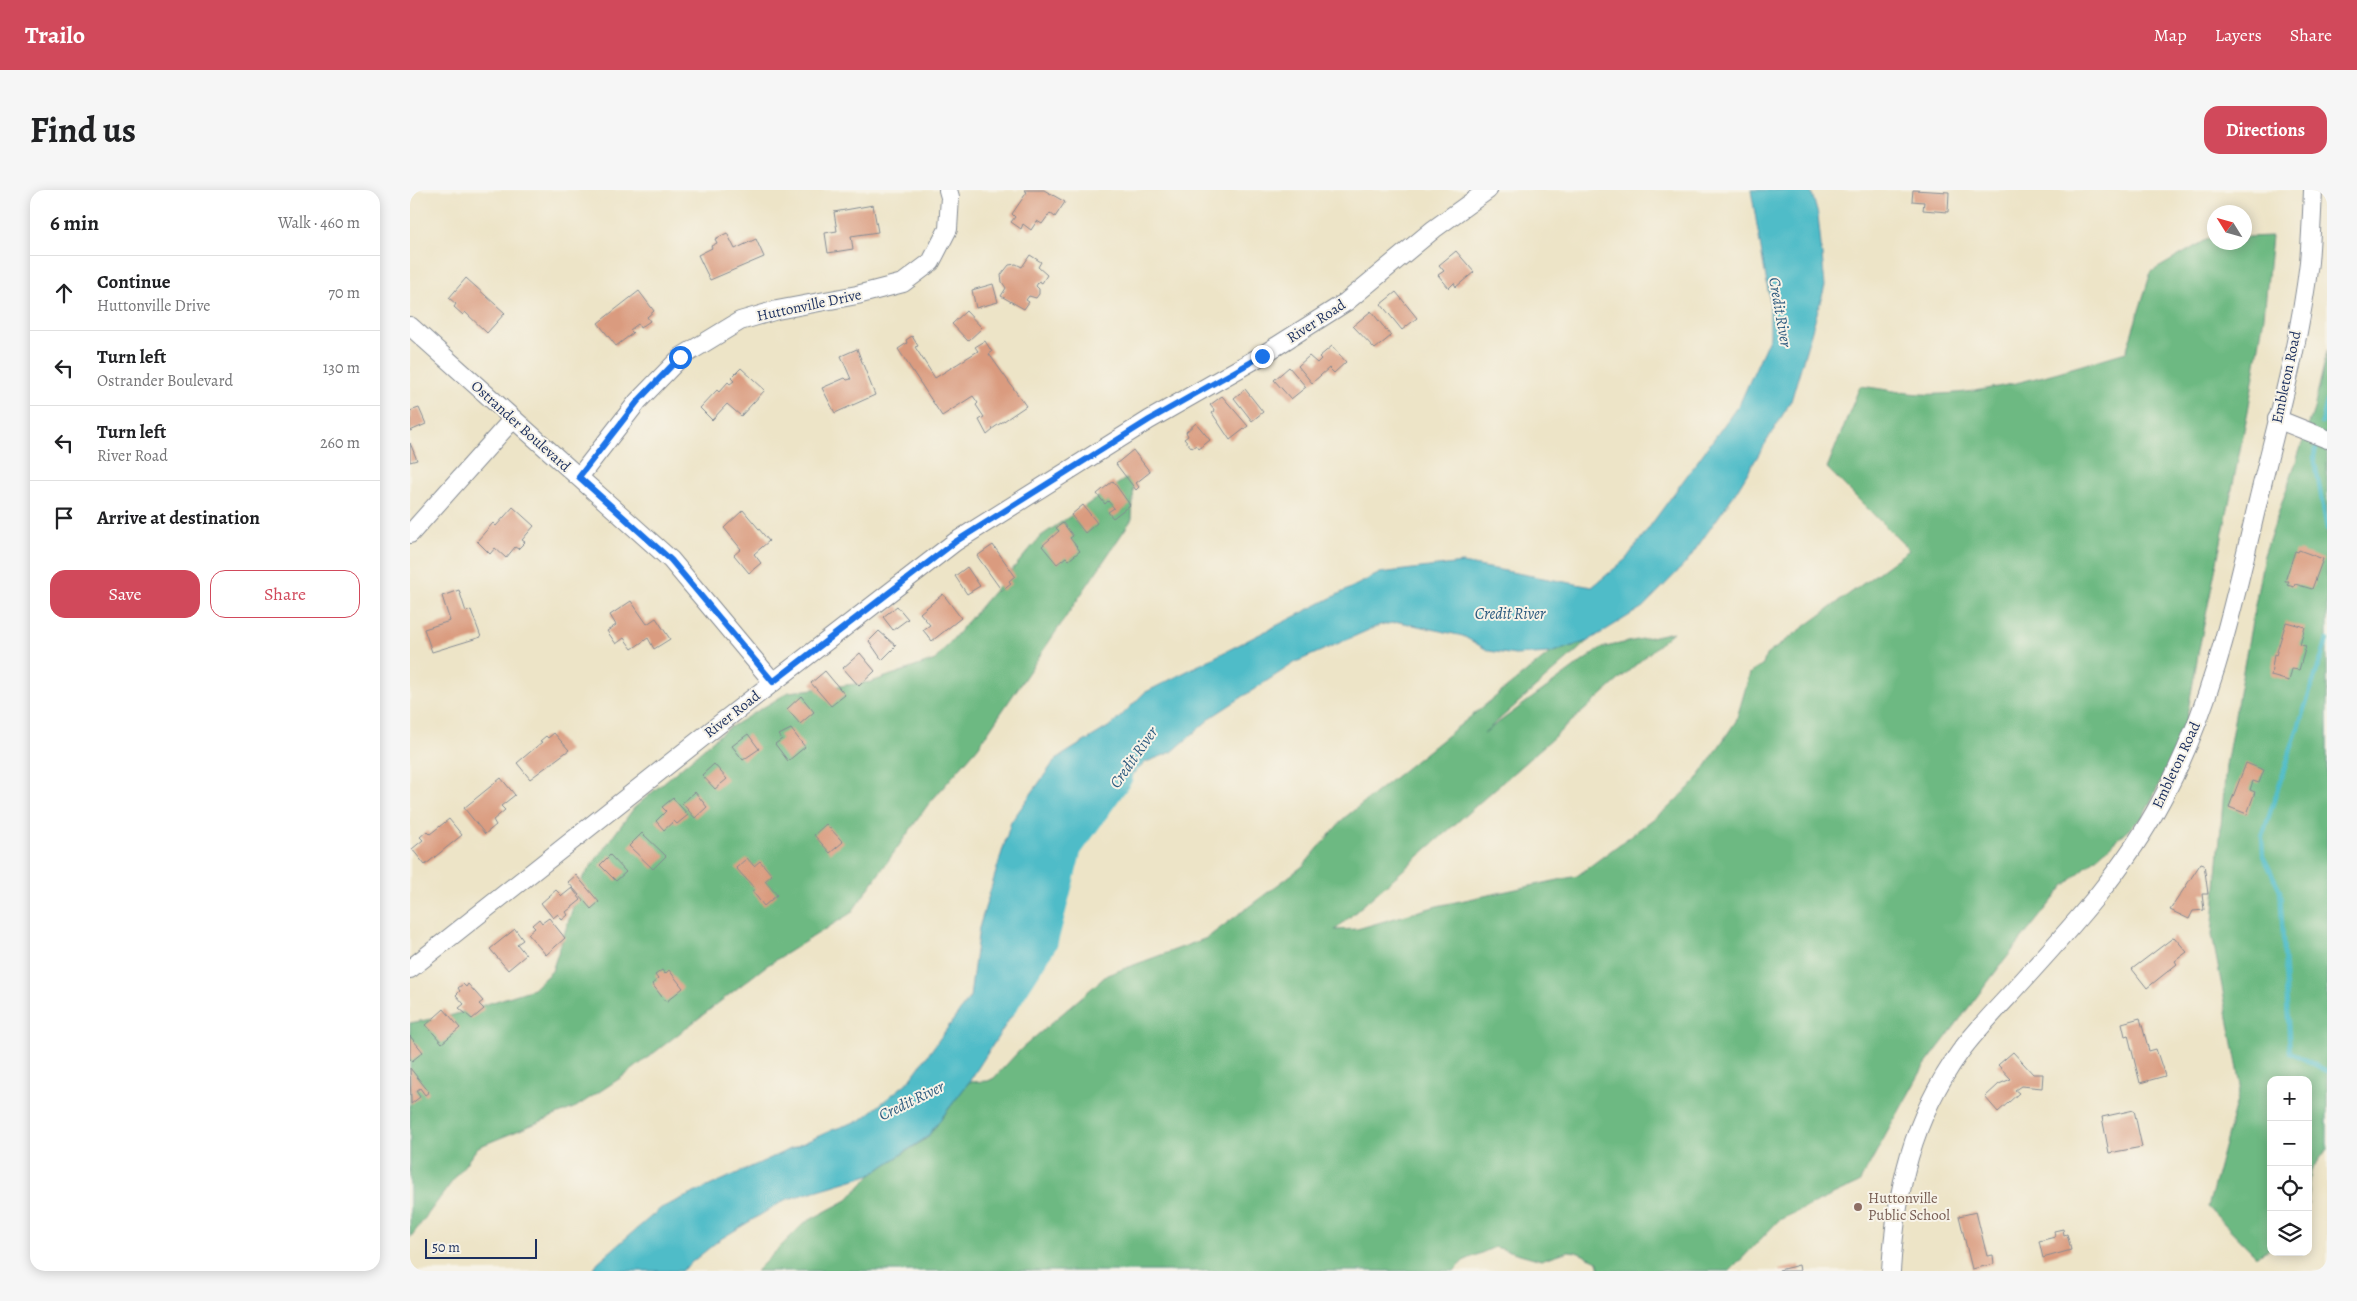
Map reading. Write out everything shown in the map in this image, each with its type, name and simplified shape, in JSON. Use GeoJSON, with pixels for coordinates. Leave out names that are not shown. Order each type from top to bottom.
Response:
{"type":"FeatureCollection","features":[{"type":"Feature","properties":{"kind":"street","name":"Huttonville Drive"},"geometry":{"type":"LineString","coordinates":[[579,477],[638,401],[680,357],[740,321],[777,310],[857,295],[903,283],[931,262],[948,229],[950,197],[948,190]]}},
{"type":"Feature","properties":{"kind":"street","name":"River Road"},"geometry":{"type":"LineString","coordinates":[[410,969],[773,682],[955,542],[1149,420],[1262,356],[1346,302],[1434,229],[1488,190]]}},
{"type":"Feature","properties":{"kind":"street","name":"Embleton Road"},"geometry":{"type":"LineString","coordinates":[[1891,1271],[1894,1221],[1900,1183],[1912,1145],[1936,1092],[1966,1046],[2124,864],[2161,802],[2182,761],[2208,692],[2242,571],[2293,350],[2309,263],[2313,190]]}},
{"type":"Feature","properties":{"kind":"street","name":"Ostrander Boulevard"},"geometry":{"type":"LineString","coordinates":[[410,326],[512,420],[671,560],[773,682]]}},
{"type":"Feature","properties":{"kind":"street"},"geometry":{"type":"LineString","coordinates":[[2277,419],[2327,439]]}},
{"type":"Feature","properties":{"kind":"street"},"geometry":{"type":"LineString","coordinates":[[410,534],[512,420]]}},
{"type":"Feature","properties":{"kind":"green space"},"geometry":{"type":"Polygon","coordinates":[[[2272,236],[2264,316],[2248,411],[2199,649],[2184,733],[2143,817],[2064,886],[2000,966],[1923,1068],[1859,1183],[1779,1220],[1730,1271],[1600,1271],[1598,1261],[1576,1252],[1569,1251],[1541,1260],[1495,1247],[1463,1261],[1454,1271],[756,1271],[804,1223],[847,1200],[872,1174],[927,1138],[969,1082],[988,1081],[994,1078],[1020,1050],[1107,975],[1207,938],[1303,866],[1343,819],[1550,653],[1588,641],[1484,733],[1601,648],[1673,632],[1335,930],[1357,929],[1437,906],[1577,876],[1668,808],[1696,781],[1736,721],[1750,673],[1763,665],[1766,655],[1909,550],[1827,468],[1860,386],[1920,394],[1963,392],[2034,379],[2126,352],[2151,272],[2207,240],[2207,250],[2252,250],[2252,237],[2272,236]]]}},
{"type":"Feature","properties":{"kind":"green space"},"geometry":{"type":"Polygon","coordinates":[[[2327,351],[2327,1149],[2312,1170],[2312,1076],[2267,1076],[2267,1250],[2256,1256],[2208,1207],[2241,1085],[2212,935],[2226,765],[2264,555],[2314,409],[2327,351]]]}},
{"type":"Feature","properties":{"kind":"green space"},"geometry":{"type":"Polygon","coordinates":[[[1125,479],[1134,480],[1132,519],[978,747],[927,806],[851,913],[766,966],[628,1073],[576,1107],[478,1147],[410,1238],[410,1023],[453,1015],[533,989],[552,971],[583,877],[634,808],[724,731],[789,692],[871,682],[935,660],[1041,536],[1125,479]]]}},
{"type":"Feature","properties":{"kind":"water","name":"Credit River"},"geometry":{"type":"Polygon","coordinates":[[[1751,190],[1811,190],[1818,215],[1825,286],[1791,401],[1736,492],[1686,563],[1643,607],[1588,641],[1550,653],[1515,655],[1489,651],[1463,636],[1400,622],[1380,625],[1296,662],[1213,716],[1172,752],[1146,762],[1078,824],[1037,919],[1014,1012],[969,1082],[927,1137],[872,1174],[785,1200],[719,1240],[681,1271],[592,1271],[598,1262],[661,1208],[832,1130],[861,1120],[909,1081],[970,997],[979,928],[1011,822],[1056,759],[1113,724],[1144,693],[1380,573],[1462,563],[1592,587],[1626,559],[1740,403],[1770,336],[1770,302],[1751,190]]]}},
{"type":"Feature","properties":{"kind":"building"},"geometry":{"type":"Polygon","coordinates":[[[1024,190],[1044,190],[1065,202],[1055,217],[1050,213],[1042,224],[1037,221],[1031,230],[1023,224],[1021,229],[1011,222],[1015,217],[1012,214],[1027,192],[1024,190]]]}},
{"type":"Feature","properties":{"kind":"building"},"geometry":{"type":"Polygon","coordinates":[[[1913,190],[1949,192],[1948,212],[1923,210],[1924,202],[1912,201],[1913,190]]]}},
{"type":"Feature","properties":{"kind":"building"},"geometry":{"type":"Polygon","coordinates":[[[873,205],[878,232],[851,236],[853,249],[828,253],[825,233],[837,231],[834,212],[873,205]]]}},
{"type":"Feature","properties":{"kind":"building"},"geometry":{"type":"Polygon","coordinates":[[[727,233],[735,249],[756,239],[764,257],[710,280],[698,255],[712,248],[711,246],[717,243],[715,239],[727,233]]]}},
{"type":"Feature","properties":{"kind":"building"},"geometry":{"type":"Polygon","coordinates":[[[1456,251],[1474,272],[1456,287],[1454,283],[1449,288],[1438,275],[1444,271],[1439,265],[1456,251]]]}},
{"type":"Feature","properties":{"kind":"building"},"geometry":{"type":"Polygon","coordinates":[[[1030,255],[1041,262],[1038,267],[1047,275],[1042,283],[1039,281],[1036,286],[1039,289],[1039,294],[1036,298],[1029,296],[1026,300],[1029,302],[1024,309],[1001,296],[1006,288],[1002,282],[1001,275],[1009,265],[1016,264],[1022,267],[1030,255]]]}},
{"type":"Feature","properties":{"kind":"building"},"geometry":{"type":"Polygon","coordinates":[[[466,278],[505,313],[487,333],[465,312],[463,315],[454,307],[456,304],[449,298],[466,278]]]}},
{"type":"Feature","properties":{"kind":"building"},"geometry":{"type":"Polygon","coordinates":[[[993,284],[998,302],[976,308],[972,290],[993,284]]]}},
{"type":"Feature","properties":{"kind":"building"},"geometry":{"type":"Polygon","coordinates":[[[639,291],[654,311],[647,317],[650,321],[640,328],[638,324],[630,330],[633,333],[616,346],[598,323],[639,291]]]}},
{"type":"Feature","properties":{"kind":"building"},"geometry":{"type":"Polygon","coordinates":[[[1396,292],[1417,318],[1402,330],[1381,304],[1396,292]]]}},
{"type":"Feature","properties":{"kind":"building"},"geometry":{"type":"Polygon","coordinates":[[[966,311],[982,328],[968,341],[952,324],[966,311]]]}},
{"type":"Feature","properties":{"kind":"building"},"geometry":{"type":"Polygon","coordinates":[[[1371,311],[1391,336],[1375,349],[1353,326],[1371,311]]]}},
{"type":"Feature","properties":{"kind":"building"},"geometry":{"type":"Polygon","coordinates":[[[912,336],[918,346],[915,347],[935,378],[978,351],[975,347],[985,341],[992,352],[989,354],[1026,406],[992,429],[987,435],[979,420],[984,417],[976,405],[978,403],[973,396],[942,416],[898,349],[907,343],[906,340],[912,336]]]}},
{"type":"Feature","properties":{"kind":"building"},"geometry":{"type":"Polygon","coordinates":[[[1332,346],[1346,362],[1334,373],[1329,368],[1312,383],[1298,366],[1309,356],[1317,363],[1321,359],[1319,357],[1332,346]]]}},
{"type":"Feature","properties":{"kind":"building"},"geometry":{"type":"Polygon","coordinates":[[[857,349],[875,395],[835,413],[822,388],[845,378],[847,380],[851,379],[841,356],[857,349]]]}},
{"type":"Feature","properties":{"kind":"building"},"geometry":{"type":"Polygon","coordinates":[[[1289,367],[1306,387],[1291,399],[1274,380],[1289,367]]]}},
{"type":"Feature","properties":{"kind":"building"},"geometry":{"type":"Polygon","coordinates":[[[741,368],[765,390],[741,416],[727,404],[712,420],[700,408],[717,390],[719,392],[728,382],[730,384],[734,381],[731,378],[741,368]]]}},
{"type":"Feature","properties":{"kind":"building"},"geometry":{"type":"Polygon","coordinates":[[[1245,389],[1263,412],[1252,421],[1234,398],[1245,389]]]}},
{"type":"Feature","properties":{"kind":"building"},"geometry":{"type":"Polygon","coordinates":[[[1222,396],[1248,426],[1230,440],[1212,413],[1215,411],[1210,405],[1222,396]]]}},
{"type":"Feature","properties":{"kind":"building"},"geometry":{"type":"Polygon","coordinates":[[[419,408],[426,424],[410,431],[410,411],[419,408]]]}},
{"type":"Feature","properties":{"kind":"building"},"geometry":{"type":"Polygon","coordinates":[[[1196,423],[1210,440],[1199,449],[1196,445],[1192,448],[1184,439],[1188,436],[1186,432],[1196,423]]]}},
{"type":"Feature","properties":{"kind":"building"},"geometry":{"type":"Polygon","coordinates":[[[410,443],[417,460],[410,462],[410,443]]]}},
{"type":"Feature","properties":{"kind":"building"},"geometry":{"type":"Polygon","coordinates":[[[1133,450],[1150,472],[1136,483],[1139,487],[1136,490],[1116,464],[1133,450]]]}},
{"type":"Feature","properties":{"kind":"building"},"geometry":{"type":"Polygon","coordinates":[[[1113,481],[1130,505],[1113,518],[1108,512],[1114,508],[1108,501],[1105,504],[1097,494],[1113,481]]]}},
{"type":"Feature","properties":{"kind":"building"},"geometry":{"type":"Polygon","coordinates":[[[1083,505],[1097,523],[1085,533],[1071,515],[1083,505]]]}},
{"type":"Feature","properties":{"kind":"building"},"geometry":{"type":"Polygon","coordinates":[[[513,507],[534,526],[522,540],[525,542],[518,549],[515,547],[506,558],[495,548],[490,554],[477,541],[493,523],[496,526],[513,507]]]}},
{"type":"Feature","properties":{"kind":"building"},"geometry":{"type":"Polygon","coordinates":[[[743,510],[769,541],[754,554],[761,563],[749,573],[734,555],[741,549],[724,528],[743,510]]]}},
{"type":"Feature","properties":{"kind":"building"},"geometry":{"type":"Polygon","coordinates":[[[1063,523],[1073,536],[1070,538],[1080,551],[1069,560],[1066,557],[1057,564],[1042,546],[1059,531],[1056,528],[1063,523]]]}},
{"type":"Feature","properties":{"kind":"building"},"geometry":{"type":"Polygon","coordinates":[[[993,545],[1015,576],[1009,581],[1011,584],[1002,591],[977,556],[993,545]]]}},
{"type":"Feature","properties":{"kind":"building"},"geometry":{"type":"Polygon","coordinates":[[[2299,550],[2323,559],[2312,589],[2295,584],[2294,587],[2287,585],[2289,581],[2285,581],[2295,551],[2298,552],[2299,550]]]}},
{"type":"Feature","properties":{"kind":"building"},"geometry":{"type":"Polygon","coordinates":[[[967,567],[980,586],[967,594],[955,576],[967,567]]]}},
{"type":"Feature","properties":{"kind":"building"},"geometry":{"type":"Polygon","coordinates":[[[459,590],[466,612],[471,610],[481,637],[432,652],[424,629],[450,621],[442,596],[459,590]]]}},
{"type":"Feature","properties":{"kind":"building"},"geometry":{"type":"Polygon","coordinates":[[[943,594],[961,618],[932,641],[923,630],[930,625],[920,613],[943,594]]]}},
{"type":"Feature","properties":{"kind":"building"},"geometry":{"type":"Polygon","coordinates":[[[631,601],[647,624],[656,618],[670,639],[654,649],[648,638],[632,649],[624,638],[616,644],[607,631],[616,625],[610,615],[631,601]]]}},
{"type":"Feature","properties":{"kind":"building"},"geometry":{"type":"Polygon","coordinates":[[[897,606],[908,619],[893,630],[883,617],[897,606]]]}},
{"type":"Feature","properties":{"kind":"building"},"geometry":{"type":"Polygon","coordinates":[[[2286,622],[2305,627],[2300,645],[2306,646],[2299,670],[2292,669],[2289,681],[2271,676],[2274,654],[2276,655],[2286,622]]]}},
{"type":"Feature","properties":{"kind":"building"},"geometry":{"type":"Polygon","coordinates":[[[879,631],[896,646],[882,660],[869,641],[879,631]]]}},
{"type":"Feature","properties":{"kind":"building"},"geometry":{"type":"Polygon","coordinates":[[[860,653],[875,671],[859,686],[843,668],[860,653]]]}},
{"type":"Feature","properties":{"kind":"building"},"geometry":{"type":"Polygon","coordinates":[[[825,671],[845,695],[831,706],[811,683],[825,671]]]}},
{"type":"Feature","properties":{"kind":"building"},"geometry":{"type":"Polygon","coordinates":[[[801,696],[814,712],[800,724],[787,709],[801,696]]]}},
{"type":"Feature","properties":{"kind":"building"},"geometry":{"type":"Polygon","coordinates":[[[791,729],[805,747],[788,761],[775,744],[782,739],[779,735],[791,729]]]}},
{"type":"Feature","properties":{"kind":"building"},"geometry":{"type":"Polygon","coordinates":[[[554,733],[569,750],[530,779],[517,763],[542,742],[540,741],[546,736],[548,738],[554,733]]]}},
{"type":"Feature","properties":{"kind":"building"},"geometry":{"type":"Polygon","coordinates":[[[748,734],[759,749],[743,760],[732,746],[748,734]]]}},
{"type":"Feature","properties":{"kind":"building"},"geometry":{"type":"Polygon","coordinates":[[[2246,763],[2264,770],[2259,783],[2253,781],[2250,790],[2255,792],[2247,814],[2229,807],[2246,763]]]}},
{"type":"Feature","properties":{"kind":"building"},"geometry":{"type":"Polygon","coordinates":[[[714,764],[727,779],[715,789],[702,775],[714,764]]]}},
{"type":"Feature","properties":{"kind":"building"},"geometry":{"type":"Polygon","coordinates":[[[501,778],[515,795],[501,806],[505,810],[493,820],[496,825],[485,834],[464,808],[501,778]]]}},
{"type":"Feature","properties":{"kind":"building"},"geometry":{"type":"Polygon","coordinates":[[[695,792],[707,807],[695,818],[682,803],[695,792]]]}},
{"type":"Feature","properties":{"kind":"building"},"geometry":{"type":"Polygon","coordinates":[[[673,798],[688,815],[677,824],[674,821],[664,830],[656,821],[666,811],[662,807],[673,798]]]}},
{"type":"Feature","properties":{"kind":"building"},"geometry":{"type":"Polygon","coordinates":[[[449,819],[462,835],[425,865],[412,849],[423,840],[420,837],[427,831],[430,834],[449,819]]]}},
{"type":"Feature","properties":{"kind":"building"},"geometry":{"type":"Polygon","coordinates":[[[826,824],[843,842],[830,853],[814,835],[826,824]]]}},
{"type":"Feature","properties":{"kind":"building"},"geometry":{"type":"Polygon","coordinates":[[[642,833],[666,856],[653,869],[629,846],[642,833]]]}},
{"type":"Feature","properties":{"kind":"building"},"geometry":{"type":"Polygon","coordinates":[[[610,855],[626,872],[616,881],[600,865],[610,855]]]}},
{"type":"Feature","properties":{"kind":"building"},"geometry":{"type":"Polygon","coordinates":[[[747,858],[754,866],[760,861],[772,875],[765,881],[777,895],[764,906],[752,891],[755,889],[736,868],[747,858]]]}},
{"type":"Feature","properties":{"kind":"building"},"geometry":{"type":"Polygon","coordinates":[[[2201,863],[2204,864],[2208,894],[2202,894],[2204,910],[2193,911],[2189,919],[2170,910],[2201,863]]]}},
{"type":"Feature","properties":{"kind":"building"},"geometry":{"type":"Polygon","coordinates":[[[576,875],[599,902],[591,909],[568,882],[576,875]]]}},
{"type":"Feature","properties":{"kind":"building"},"geometry":{"type":"Polygon","coordinates":[[[572,888],[581,900],[566,912],[568,915],[562,920],[558,914],[553,918],[541,903],[556,890],[562,896],[572,888]]]}},
{"type":"Feature","properties":{"kind":"building"},"geometry":{"type":"Polygon","coordinates":[[[549,918],[565,938],[546,955],[528,934],[535,928],[532,925],[539,919],[542,923],[549,918]]]}},
{"type":"Feature","properties":{"kind":"building"},"geometry":{"type":"Polygon","coordinates":[[[515,929],[523,940],[517,944],[526,955],[508,970],[490,949],[515,929]]]}},
{"type":"Feature","properties":{"kind":"building"},"geometry":{"type":"Polygon","coordinates":[[[2174,937],[2187,952],[2175,961],[2177,964],[2147,988],[2132,969],[2174,937]]]}},
{"type":"Feature","properties":{"kind":"building"},"geometry":{"type":"Polygon","coordinates":[[[662,970],[665,974],[669,970],[683,988],[666,1002],[652,984],[658,979],[655,975],[662,970]]]}},
{"type":"Feature","properties":{"kind":"building"},"geometry":{"type":"Polygon","coordinates":[[[463,984],[466,987],[468,984],[483,1001],[479,1004],[484,1009],[472,1019],[459,1008],[464,1004],[456,995],[460,991],[458,988],[463,984]]]}},
{"type":"Feature","properties":{"kind":"building"},"geometry":{"type":"Polygon","coordinates":[[[444,1009],[460,1028],[442,1043],[426,1025],[444,1009]]]}},
{"type":"Feature","properties":{"kind":"building"},"geometry":{"type":"Polygon","coordinates":[[[2140,1018],[2149,1051],[2156,1049],[2165,1076],[2140,1083],[2128,1035],[2125,1036],[2122,1023],[2140,1018]]]}},
{"type":"Feature","properties":{"kind":"building"},"geometry":{"type":"Polygon","coordinates":[[[410,1036],[423,1052],[412,1061],[410,1059],[410,1036]]]}},
{"type":"Feature","properties":{"kind":"building"},"geometry":{"type":"Polygon","coordinates":[[[2013,1052],[2033,1074],[2043,1074],[2042,1088],[2021,1086],[2015,1090],[2019,1093],[1998,1112],[1985,1097],[1999,1084],[2011,1079],[1998,1065],[2013,1052]]]}},
{"type":"Feature","properties":{"kind":"building"},"geometry":{"type":"Polygon","coordinates":[[[410,1068],[429,1092],[425,1095],[420,1088],[416,1091],[420,1097],[411,1104],[410,1068]]]}},
{"type":"Feature","properties":{"kind":"building"},"geometry":{"type":"Polygon","coordinates":[[[2134,1110],[2142,1147],[2109,1153],[2102,1117],[2134,1110]]]}},
{"type":"Feature","properties":{"kind":"building"},"geometry":{"type":"Polygon","coordinates":[[[1976,1212],[1987,1256],[1993,1255],[1994,1264],[1972,1269],[1959,1216],[1976,1212]]]}},
{"type":"Feature","properties":{"kind":"building"},"geometry":{"type":"Polygon","coordinates":[[[2063,1229],[2064,1235],[2067,1234],[2071,1250],[2043,1258],[2039,1241],[2055,1237],[2054,1231],[2063,1229]]]}},
{"type":"Feature","properties":{"kind":"building"},"geometry":{"type":"Polygon","coordinates":[[[1799,1265],[1800,1271],[1779,1271],[1779,1270],[1799,1265]]]}},
{"type":"Feature","properties":{"kind":"waterway"},"geometry":{"type":"LineString","coordinates":[[2322,423],[2327,400]]}},
{"type":"Feature","properties":{"kind":"waterway"},"geometry":{"type":"LineString","coordinates":[[2316,448],[2314,457],[2327,529]]}},
{"type":"Feature","properties":{"kind":"waterway"},"geometry":{"type":"LineString","coordinates":[[2327,640],[2262,837],[2263,856],[2280,890],[2290,1052],[2327,1071]]}},
{"type":"Feature","properties":{"kind":"waterway","name":"Credit River"},"geometry":{"type":"LineString","coordinates":[[1004,1004],[1044,941],[1068,848],[1119,776]]}},
{"type":"Feature","properties":{"kind":"place","name":"Huttonville Public School"},"geometry":{"type":"Point","coordinates":[1858,1207]}},
{"type":"Feature","properties":{"kind":"route"},"geometry":{"type":"LineString","coordinates":[[680,357],[638,401],[579,477],[671,560],[773,682],[955,542],[1149,420],[1262,356]]}}]}
